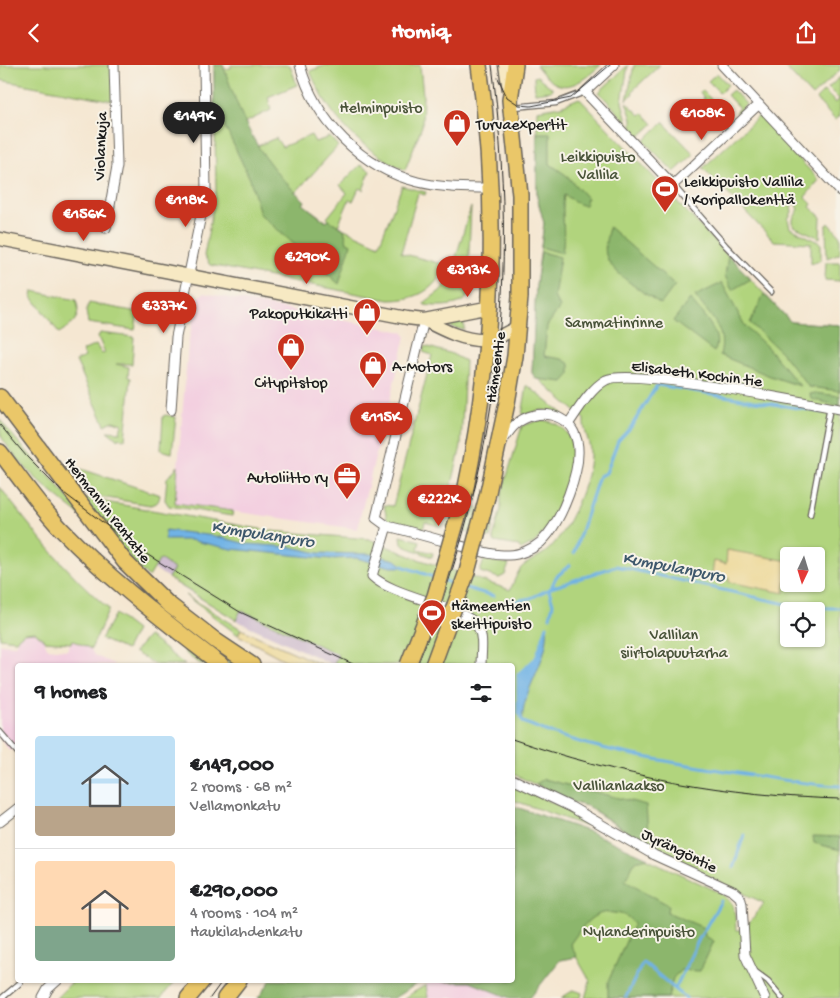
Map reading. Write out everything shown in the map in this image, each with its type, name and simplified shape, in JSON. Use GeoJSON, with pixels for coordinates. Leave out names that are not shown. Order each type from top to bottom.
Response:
{"type":"FeatureCollection","features":[{"type":"Feature","properties":{"kind":"main road","name":"Hämeentie"},"geometry":{"type":"LineString","coordinates":[[409,663],[435,596],[465,492],[480,411],[491,307],[491,189],[488,134],[480,65]]}},
{"type":"Feature","properties":{"kind":"main road"},"geometry":{"type":"LineString","coordinates":[[511,104],[515,65]]}},
{"type":"Feature","properties":{"kind":"main road","name":"Hämeentie"},"geometry":{"type":"LineString","coordinates":[[434,663],[464,580],[487,497],[499,447],[518,327],[520,211],[511,104]]}},
{"type":"Feature","properties":{"kind":"main road","name":"Hermannin rantatie"},"geometry":{"type":"LineString","coordinates":[[0,397],[125,562],[168,603],[216,641],[249,663]]}},
{"type":"Feature","properties":{"kind":"main road"},"geometry":{"type":"LineString","coordinates":[[0,452],[61,529],[96,563],[142,604],[218,663]]}},
{"type":"Feature","properties":{"kind":"main road"},"geometry":{"type":"LineString","coordinates":[[188,998],[200,983]]}},
{"type":"Feature","properties":{"kind":"main road"},"geometry":{"type":"LineString","coordinates":[[225,998],[237,983]]}},
{"type":"Feature","properties":{"kind":"street","name":"Violankuja"},"geometry":{"type":"LineString","coordinates":[[106,228],[117,166],[114,65]]}},
{"type":"Feature","properties":{"kind":"street"},"geometry":{"type":"LineString","coordinates":[[171,410],[176,337],[206,191],[204,65]]}},
{"type":"Feature","properties":{"kind":"street"},"geometry":{"type":"LineString","coordinates":[[300,65],[311,95],[322,115],[361,154],[384,168],[416,181],[463,188],[491,189]]}},
{"type":"Feature","properties":{"kind":"street","name":"Hämeentie"},"geometry":{"type":"LineString","coordinates":[[505,65],[511,104]]}},
{"type":"Feature","properties":{"kind":"street"},"geometry":{"type":"LineString","coordinates":[[614,65],[585,92],[673,185],[759,104]]}},
{"type":"Feature","properties":{"kind":"street"},"geometry":{"type":"LineString","coordinates":[[722,65],[840,191]]}},
{"type":"Feature","properties":{"kind":"street"},"geometry":{"type":"LineString","coordinates":[[0,239],[401,317],[424,320],[491,307]]}},
{"type":"Feature","properties":{"kind":"street"},"geometry":{"type":"LineString","coordinates":[[424,320],[462,337],[488,340],[518,327]]}},
{"type":"Feature","properties":{"kind":"street"},"geometry":{"type":"LineString","coordinates":[[424,320],[375,515],[387,526],[485,552],[509,555],[530,549],[540,543],[560,514],[577,467],[577,443],[569,423],[546,414],[531,416],[516,424],[499,447]]}},
{"type":"Feature","properties":{"kind":"street","name":"Elisabeth Kochin tie"},"geometry":{"type":"LineString","coordinates":[[569,423],[590,395],[605,380],[628,377],[663,380],[840,409]]}},
{"type":"Feature","properties":{"kind":"street"},"geometry":{"type":"LineString","coordinates":[[387,526],[372,576],[379,583],[472,619],[480,632],[481,663]]}},
{"type":"Feature","properties":{"kind":"street","name":"Jyrängöntie"},"geometry":{"type":"LineString","coordinates":[[515,780],[571,807],[654,855],[733,891],[740,897],[742,904],[743,943],[750,969],[765,998]]}},
{"type":"Feature","properties":{"kind":"street"},"geometry":{"type":"LineString","coordinates":[[0,822],[15,810]]}},
{"type":"Feature","properties":{"kind":"street"},"geometry":{"type":"LineString","coordinates":[[44,998],[48,989],[55,983]]}},
{"type":"Feature","properties":{"kind":"lane"},"geometry":{"type":"LineString","coordinates":[[511,104],[556,103],[585,92]]}},
{"type":"Feature","properties":{"kind":"lane"},"geometry":{"type":"LineString","coordinates":[[673,185],[726,246],[771,293]]}},
{"type":"Feature","properties":{"kind":"lane"},"geometry":{"type":"LineString","coordinates":[[810,514],[830,407]]}},
{"type":"Feature","properties":{"kind":"lane"},"geometry":{"type":"LineString","coordinates":[[0,732],[15,750]]}},
{"type":"Feature","properties":{"kind":"lane"},"geometry":{"type":"LineString","coordinates":[[750,969],[768,981],[782,998]]}},
{"type":"Feature","properties":{"kind":"lane"},"geometry":{"type":"LineString","coordinates":[[2,998],[20,983]]}},
{"type":"Feature","properties":{"kind":"shaded area"},"geometry":{"type":"Polygon","coordinates":[[[204,293],[403,332],[406,336],[357,529],[175,503],[188,345],[198,297],[204,293]]]}},
{"type":"Feature","properties":{"kind":"shaded area"},"geometry":{"type":"Polygon","coordinates":[[[101,521],[179,572],[256,617],[357,663],[330,663],[240,622],[189,592],[118,544],[101,521]]]}},
{"type":"Feature","properties":{"kind":"shaded area"},"geometry":{"type":"Polygon","coordinates":[[[29,632],[37,632],[43,637],[47,648],[67,650],[72,640],[91,649],[94,655],[111,663],[15,663],[15,747],[10,751],[0,738],[0,644],[15,645],[19,636],[29,632]]]}},
{"type":"Feature","properties":{"kind":"shaded area"},"geometry":{"type":"Polygon","coordinates":[[[429,983],[472,983],[510,998],[404,998],[429,983]]]}},
{"type":"Feature","properties":{"kind":"green space"},"geometry":{"type":"Polygon","coordinates":[[[0,65],[117,65],[114,101],[0,80],[0,65]]]}},
{"type":"Feature","properties":{"kind":"green space"},"geometry":{"type":"Polygon","coordinates":[[[214,65],[223,65],[225,69],[231,68],[231,65],[290,65],[297,85],[268,97],[271,110],[244,123],[257,146],[276,138],[282,147],[311,135],[315,142],[330,137],[338,146],[295,193],[305,201],[303,204],[327,222],[329,220],[327,218],[347,193],[340,185],[360,165],[370,171],[363,190],[359,188],[353,201],[349,200],[338,226],[379,245],[402,186],[426,192],[425,195],[418,193],[401,253],[445,265],[441,274],[430,287],[416,296],[389,300],[210,265],[204,256],[216,190],[214,65]]]}},
{"type":"Feature","properties":{"kind":"green space"},"geometry":{"type":"Polygon","coordinates":[[[214,65],[223,65],[245,122],[263,154],[275,170],[305,201],[303,204],[326,222],[329,220],[344,229],[347,242],[351,244],[339,284],[260,214],[250,179],[214,104],[214,65]]]}},
{"type":"Feature","properties":{"kind":"green space","name":"Helminpuisto"},"geometry":{"type":"Polygon","coordinates":[[[326,65],[420,65],[423,95],[422,126],[405,170],[389,162],[360,142],[337,117],[318,88],[310,71],[326,65]]]}},
{"type":"Feature","properties":{"kind":"green space"},"geometry":{"type":"Polygon","coordinates":[[[536,65],[601,65],[575,84],[567,86],[552,82],[536,65]]]}},
{"type":"Feature","properties":{"kind":"green space"},"geometry":{"type":"Polygon","coordinates":[[[628,65],[622,102],[628,124],[599,92],[628,65]]]}},
{"type":"Feature","properties":{"kind":"green space"},"geometry":{"type":"Polygon","coordinates":[[[634,65],[660,65],[632,91],[633,93],[627,100],[634,65]]]}},
{"type":"Feature","properties":{"kind":"green space"},"geometry":{"type":"Polygon","coordinates":[[[783,65],[840,65],[840,70],[812,96],[783,65]]]}},
{"type":"Feature","properties":{"kind":"green space"},"geometry":{"type":"Polygon","coordinates":[[[717,73],[728,85],[720,93],[708,81],[717,73]]]}},
{"type":"Feature","properties":{"kind":"green space"},"geometry":{"type":"Polygon","coordinates":[[[537,76],[552,88],[551,91],[535,93],[534,77],[537,76]]]}},
{"type":"Feature","properties":{"kind":"green space"},"geometry":{"type":"Polygon","coordinates":[[[840,77],[840,116],[835,120],[816,99],[824,91],[836,103],[839,99],[828,88],[840,77]]]}},
{"type":"Feature","properties":{"kind":"green space"},"geometry":{"type":"Polygon","coordinates":[[[702,90],[712,100],[696,115],[686,104],[689,101],[695,106],[702,104],[704,98],[700,92],[702,90]]]}},
{"type":"Feature","properties":{"kind":"green space"},"geometry":{"type":"Polygon","coordinates":[[[733,90],[746,104],[737,113],[735,112],[739,108],[727,95],[733,90]]]}},
{"type":"Feature","properties":{"kind":"green space"},"geometry":{"type":"Polygon","coordinates":[[[579,98],[791,322],[840,325],[840,998],[585,998],[590,981],[562,932],[515,811],[515,807],[590,832],[721,893],[732,905],[736,930],[745,930],[764,903],[657,853],[658,850],[626,832],[587,806],[574,803],[515,775],[515,663],[335,663],[338,654],[241,610],[236,620],[168,578],[174,569],[160,559],[149,577],[137,567],[83,498],[271,531],[369,539],[415,558],[510,590],[521,568],[548,550],[558,539],[572,516],[587,476],[590,452],[584,419],[532,373],[536,285],[544,223],[537,197],[537,110],[561,106],[579,98]]]}},
{"type":"Feature","properties":{"kind":"green space"},"geometry":{"type":"Polygon","coordinates":[[[626,102],[640,115],[643,113],[653,124],[640,136],[632,128],[632,119],[626,102]]]}},
{"type":"Feature","properties":{"kind":"green space"},"geometry":{"type":"Polygon","coordinates":[[[759,116],[819,180],[805,197],[812,204],[810,207],[821,217],[820,238],[793,226],[793,219],[799,209],[795,203],[791,205],[792,212],[788,219],[790,228],[821,243],[821,260],[811,263],[811,243],[774,241],[703,168],[759,116]]]}},
{"type":"Feature","properties":{"kind":"green space"},"geometry":{"type":"Polygon","coordinates":[[[663,122],[694,154],[674,172],[644,141],[663,122]]]}},
{"type":"Feature","properties":{"kind":"green space"},"geometry":{"type":"Polygon","coordinates":[[[537,133],[550,133],[550,164],[566,175],[587,198],[585,205],[581,205],[564,195],[562,253],[541,247],[544,223],[537,197],[537,133]]]}},
{"type":"Feature","properties":{"kind":"green space"},"geometry":{"type":"Polygon","coordinates":[[[471,207],[467,297],[454,304],[442,306],[425,305],[424,303],[440,291],[449,280],[471,207]]]}},
{"type":"Feature","properties":{"kind":"green space"},"geometry":{"type":"Polygon","coordinates":[[[829,223],[840,236],[840,253],[827,258],[826,226],[829,223]]]}},
{"type":"Feature","properties":{"kind":"green space"},"geometry":{"type":"Polygon","coordinates":[[[609,227],[675,285],[661,304],[631,284],[611,264],[605,251],[609,227]]]}},
{"type":"Feature","properties":{"kind":"green space"},"geometry":{"type":"Polygon","coordinates":[[[541,252],[560,257],[554,297],[560,307],[547,326],[544,356],[562,359],[570,364],[570,374],[563,382],[536,379],[532,373],[536,285],[541,252]]]}},
{"type":"Feature","properties":{"kind":"green space"},"geometry":{"type":"Polygon","coordinates":[[[728,255],[751,279],[732,290],[725,276],[728,255]]]}},
{"type":"Feature","properties":{"kind":"green space"},"geometry":{"type":"Polygon","coordinates":[[[826,262],[840,262],[840,281],[825,280],[826,262]]]}},
{"type":"Feature","properties":{"kind":"green space"},"geometry":{"type":"Polygon","coordinates":[[[722,283],[745,326],[767,347],[800,386],[770,376],[720,355],[722,346],[719,330],[716,323],[695,296],[722,283]]]}},
{"type":"Feature","properties":{"kind":"green space"},"geometry":{"type":"Polygon","coordinates":[[[33,291],[76,300],[78,311],[75,320],[59,333],[32,297],[33,291]]]}},
{"type":"Feature","properties":{"kind":"green space"},"geometry":{"type":"Polygon","coordinates":[[[764,294],[791,322],[840,325],[840,391],[809,387],[781,352],[750,323],[764,294]]]}},
{"type":"Feature","properties":{"kind":"green space"},"geometry":{"type":"Polygon","coordinates":[[[690,299],[714,331],[717,345],[714,352],[673,321],[690,299]]]}},
{"type":"Feature","properties":{"kind":"green space"},"geometry":{"type":"Polygon","coordinates":[[[89,303],[138,312],[135,330],[88,323],[86,311],[89,303]]]}},
{"type":"Feature","properties":{"kind":"green space"},"geometry":{"type":"Polygon","coordinates":[[[464,319],[464,330],[438,324],[438,320],[464,319]]]}},
{"type":"Feature","properties":{"kind":"green space"},"geometry":{"type":"Polygon","coordinates":[[[100,333],[134,337],[132,364],[116,364],[129,367],[128,377],[131,378],[125,439],[116,438],[107,431],[120,432],[122,424],[113,421],[105,425],[76,361],[85,357],[82,351],[96,345],[102,354],[105,353],[98,337],[100,333]]]}},
{"type":"Feature","properties":{"kind":"green space"},"geometry":{"type":"Polygon","coordinates":[[[425,346],[452,354],[465,361],[461,446],[442,527],[425,522],[423,530],[387,520],[384,505],[393,506],[432,355],[423,352],[425,346]]]}},
{"type":"Feature","properties":{"kind":"green space"},"geometry":{"type":"Polygon","coordinates":[[[527,385],[564,415],[542,410],[522,415],[527,385]]]}},
{"type":"Feature","properties":{"kind":"green space"},"geometry":{"type":"Polygon","coordinates":[[[810,394],[840,396],[840,406],[811,399],[810,394]]]}},
{"type":"Feature","properties":{"kind":"green space"},"geometry":{"type":"Polygon","coordinates":[[[163,416],[176,417],[172,453],[161,450],[163,416]]]}},
{"type":"Feature","properties":{"kind":"green space"},"geometry":{"type":"Polygon","coordinates":[[[0,420],[85,519],[39,481],[18,460],[1,436],[0,420]]]}},
{"type":"Feature","properties":{"kind":"green space"},"geometry":{"type":"Polygon","coordinates":[[[540,420],[558,425],[569,437],[572,453],[571,472],[557,511],[547,528],[535,542],[521,550],[519,546],[495,542],[493,538],[501,509],[501,496],[522,426],[540,420]]]}},
{"type":"Feature","properties":{"kind":"green space"},"geometry":{"type":"Polygon","coordinates":[[[69,465],[160,495],[159,499],[156,503],[150,505],[95,496],[89,492],[69,465]]]}},
{"type":"Feature","properties":{"kind":"green space"},"geometry":{"type":"Polygon","coordinates":[[[178,466],[175,503],[233,511],[232,516],[169,506],[165,500],[167,478],[178,466]]]}},
{"type":"Feature","properties":{"kind":"green space"},"geometry":{"type":"Polygon","coordinates":[[[0,487],[51,551],[109,609],[91,649],[72,640],[71,643],[45,641],[35,632],[24,633],[16,640],[0,638],[0,487]]]}},
{"type":"Feature","properties":{"kind":"green space"},"geometry":{"type":"Polygon","coordinates":[[[451,501],[496,513],[490,538],[445,526],[451,501]]]}},
{"type":"Feature","properties":{"kind":"green space"},"geometry":{"type":"Polygon","coordinates":[[[401,536],[420,541],[418,549],[433,553],[432,557],[404,546],[401,536]]]}},
{"type":"Feature","properties":{"kind":"green space"},"geometry":{"type":"Polygon","coordinates":[[[484,560],[509,564],[505,575],[499,578],[480,572],[484,560]]]}},
{"type":"Feature","properties":{"kind":"green space"},"geometry":{"type":"Polygon","coordinates":[[[185,595],[241,629],[238,635],[185,595]]]}},
{"type":"Feature","properties":{"kind":"green space"},"geometry":{"type":"Polygon","coordinates":[[[167,611],[239,663],[227,663],[164,614],[167,611]]]}},
{"type":"Feature","properties":{"kind":"green space"},"geometry":{"type":"Polygon","coordinates":[[[115,614],[136,630],[126,650],[101,639],[115,614]]]}},
{"type":"Feature","properties":{"kind":"green space"},"geometry":{"type":"Polygon","coordinates":[[[148,636],[182,663],[153,663],[134,652],[148,636]]]}},
{"type":"Feature","properties":{"kind":"green space"},"geometry":{"type":"Polygon","coordinates":[[[187,649],[205,663],[199,663],[184,652],[187,649]]]}},
{"type":"Feature","properties":{"kind":"green space"},"geometry":{"type":"Polygon","coordinates":[[[544,779],[646,805],[649,845],[587,806],[574,803],[536,784],[544,779]]]}},
{"type":"Feature","properties":{"kind":"green space"},"geometry":{"type":"Polygon","coordinates":[[[515,785],[587,819],[588,823],[585,826],[515,801],[515,785]]]}},
{"type":"Feature","properties":{"kind":"green space","name":"Nylanderinpuisto"},"geometry":{"type":"Polygon","coordinates":[[[515,807],[590,832],[648,858],[635,861],[625,880],[668,905],[667,912],[704,928],[705,936],[714,941],[700,971],[681,970],[673,978],[668,998],[608,998],[608,982],[634,923],[627,917],[617,913],[600,914],[583,926],[570,944],[577,957],[560,960],[530,998],[510,998],[472,983],[515,983],[515,807]]]}},
{"type":"Feature","properties":{"kind":"green space"},"geometry":{"type":"Polygon","coordinates":[[[813,836],[840,837],[840,850],[814,843],[813,836]]]}},
{"type":"Feature","properties":{"kind":"green space"},"geometry":{"type":"Polygon","coordinates":[[[71,983],[174,983],[161,998],[56,998],[71,983]]]}},
{"type":"Feature","properties":{"kind":"green space"},"geometry":{"type":"Polygon","coordinates":[[[269,983],[418,983],[394,998],[258,998],[269,983]]]}},
{"type":"Feature","properties":{"kind":"green space"},"geometry":{"type":"Polygon","coordinates":[[[426,985],[428,998],[404,998],[426,985]]]}},
{"type":"Feature","properties":{"kind":"green space"},"geometry":{"type":"Polygon","coordinates":[[[574,990],[582,993],[581,998],[561,998],[574,990]]]}},
{"type":"Feature","properties":{"kind":"sand"},"geometry":{"type":"Polygon","coordinates":[[[727,550],[780,559],[780,592],[729,582],[729,577],[712,574],[714,561],[726,564],[727,550]]]}},
{"type":"Feature","properties":{"kind":"sand"},"geometry":{"type":"Polygon","coordinates":[[[241,629],[318,663],[290,663],[238,635],[241,629]]]}},
{"type":"Feature","properties":{"kind":"water"},"geometry":{"type":"Polygon","coordinates":[[[165,530],[215,536],[247,544],[291,547],[319,553],[370,554],[396,560],[405,567],[391,567],[356,558],[331,559],[231,549],[190,540],[165,540],[165,530]]]}},
{"type":"Feature","properties":{"kind":"water"},"geometry":{"type":"Polygon","coordinates":[[[547,626],[544,651],[526,700],[523,722],[518,711],[518,674],[536,658],[547,626]]]}},
{"type":"Feature","properties":{"kind":"waterway"},"geometry":{"type":"LineString","coordinates":[[574,553],[599,476],[606,473],[618,441],[631,427],[657,385],[822,412]]}},
{"type":"Feature","properties":{"kind":"waterway"},"geometry":{"type":"LineString","coordinates":[[551,588],[556,577],[570,565]]}},
{"type":"Feature","properties":{"kind":"waterway","name":"Kumpulanpuro"},"geometry":{"type":"LineString","coordinates":[[402,566],[436,578]]}},
{"type":"Feature","properties":{"kind":"waterway","name":"Kumpulanpuro"},"geometry":{"type":"LineString","coordinates":[[507,599],[515,601],[531,598],[551,588],[616,566],[804,608],[840,608]]}},
{"type":"Feature","properties":{"kind":"waterway","name":"Kumpulanpuro"},"geometry":{"type":"LineString","coordinates":[[445,581],[458,586]]}},
{"type":"Feature","properties":{"kind":"waterway","name":"Kumpulanpuro"},"geometry":{"type":"LineString","coordinates":[[466,588],[494,596]]}},
{"type":"Feature","properties":{"kind":"waterway"},"geometry":{"type":"LineString","coordinates":[[549,590],[553,604],[550,617]]}},
{"type":"Feature","properties":{"kind":"waterway"},"geometry":{"type":"LineString","coordinates":[[547,626],[536,658],[518,674],[518,711],[523,722],[570,739],[644,757],[780,779],[840,786]]}},
{"type":"Feature","properties":{"kind":"waterway"},"geometry":{"type":"LineString","coordinates":[[733,868],[744,835]]}},
{"type":"Feature","properties":{"kind":"waterway"},"geometry":{"type":"LineString","coordinates":[[626,997],[643,962],[675,989],[699,939],[721,901]]}},
{"type":"Feature","properties":{"kind":"waterway"},"geometry":{"type":"LineString","coordinates":[[675,989],[686,998]]}},
{"type":"Feature","properties":{"kind":"tram line"},"geometry":{"type":"LineString","coordinates":[[418,663],[445,591],[468,518],[484,444],[496,370],[502,295],[503,220],[500,143],[492,65]]}},
{"type":"Feature","properties":{"kind":"tram line"},"geometry":{"type":"LineString","coordinates":[[498,78],[507,97],[519,105],[531,106],[571,98],[610,65]]}},
{"type":"Feature","properties":{"kind":"tram line"},"geometry":{"type":"LineString","coordinates":[[0,425],[27,457],[60,490],[135,547],[240,612],[351,663]]}},
{"type":"Feature","properties":{"kind":"tram line"},"geometry":{"type":"LineString","coordinates":[[515,740],[592,764],[674,782],[756,794],[840,799]]}},
{"type":"Feature","properties":{"kind":"tram line"},"geometry":{"type":"LineString","coordinates":[[210,998],[221,983]]}},
{"type":"Feature","properties":{"kind":"place","name":"Turvaexpertit"},"geometry":{"type":"Point","coordinates":[457,147]}},
{"type":"Feature","properties":{"kind":"place","name":"Leikkipuisto Vallila / Koripallokenttä"},"geometry":{"type":"Point","coordinates":[665,213]}},
{"type":"Feature","properties":{"kind":"place","name":"Pakoputkikatti"},"geometry":{"type":"Point","coordinates":[367,336]}},
{"type":"Feature","properties":{"kind":"place","name":"Citypitstop"},"geometry":{"type":"Point","coordinates":[291,371]}},
{"type":"Feature","properties":{"kind":"place","name":"A-Motors"},"geometry":{"type":"Point","coordinates":[373,389]}},
{"type":"Feature","properties":{"kind":"place","name":"Autoliitto ry"},"geometry":{"type":"Point","coordinates":[347,500]}},
{"type":"Feature","properties":{"kind":"place","name":"Hämeentien skeittipuisto"},"geometry":{"type":"Point","coordinates":[432,637]}},
{"type":"Feature","properties":{"kind":"park label","name":"Leikkipuisto Vallila"},"geometry":{"type":"Point","coordinates":[598,164]}},
{"type":"Feature","properties":{"kind":"park label","name":"Sammatinrinne"},"geometry":{"type":"Point","coordinates":[614,321]}},
{"type":"Feature","properties":{"kind":"park label","name":"Vallilan siirtolapuutarha"},"geometry":{"type":"Point","coordinates":[674,642]}},
{"type":"Feature","properties":{"kind":"park label","name":"Vallilanlaakso"},"geometry":{"type":"Point","coordinates":[619,784]}}]}
